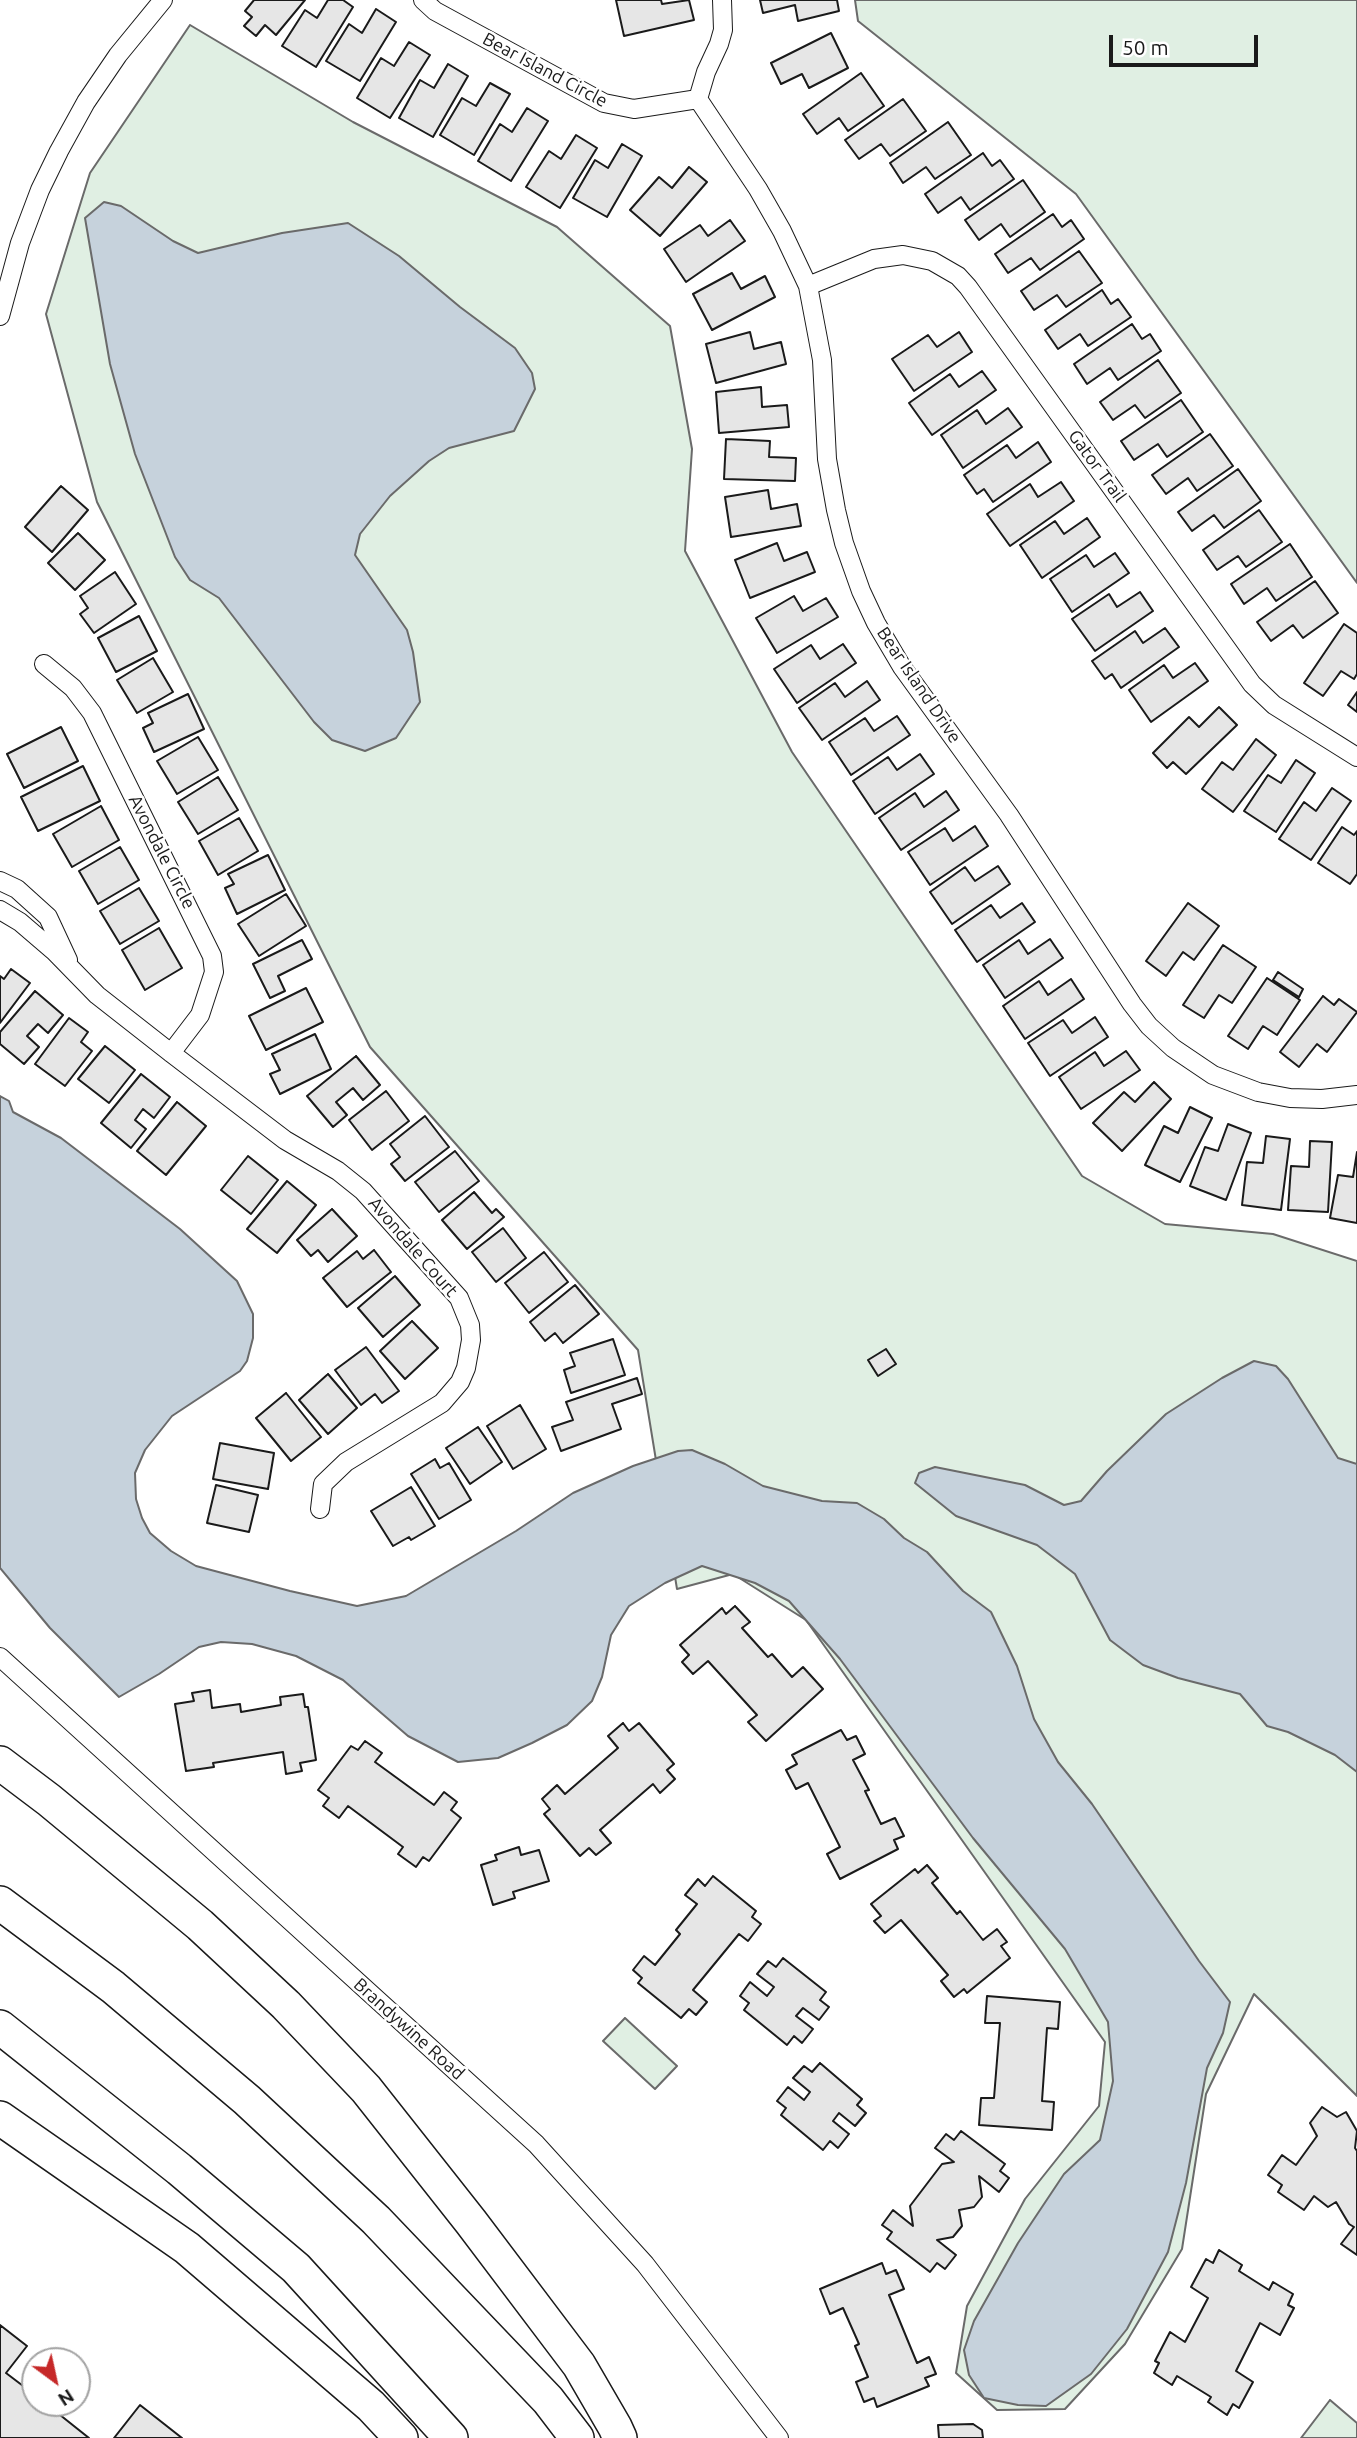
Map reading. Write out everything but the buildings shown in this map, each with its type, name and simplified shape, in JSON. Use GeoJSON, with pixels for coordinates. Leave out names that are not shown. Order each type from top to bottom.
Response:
{"type":"FeatureCollection","features":[{"type":"Feature","properties":{"kind":"highway"},"geometry":{"type":"LineString","coordinates":[[0,1763],[200,1925],[286,2005],[366,2089],[579,2365],[620,2438]]}},
{"type":"Feature","properties":{"kind":"highway"},"geometry":{"type":"LineString","coordinates":[[0,1903],[113,1987],[247,2100],[376,2220],[548,2400],[577,2438]]}},
{"type":"Feature","properties":{"kind":"highway"},"geometry":{"type":"LineString","coordinates":[[0,2027],[180,2169],[296,2268],[451,2438]]}},
{"type":"Feature","properties":{"kind":"highway"},"geometry":{"type":"LineString","coordinates":[[0,2118],[187,2248],[371,2406],[401,2438]]}},
{"type":"Feature","properties":{"kind":"street"},"geometry":{"type":"LineString","coordinates":[[0,316],[20,243],[59,151],[86,102],[118,55],[163,0]]}},
{"type":"Feature","properties":{"kind":"street","name":"Bear Island Circle"},"geometry":{"type":"LineString","coordinates":[[423,0],[435,11],[604,103],[634,108],[698,99]]}},
{"type":"Feature","properties":{"kind":"street"},"geometry":{"type":"LineString","coordinates":[[698,99],[723,30],[722,0]]}},
{"type":"Feature","properties":{"kind":"street","name":"Bear Island Drive"},"geometry":{"type":"LineString","coordinates":[[698,99],[758,189],[808,286],[822,360],[827,459],[844,543],[876,623],[902,667],[1009,815],[1132,1004],[1157,1033],[1199,1066],[1243,1087],[1290,1098],[1322,1099],[1357,1095]]}},
{"type":"Feature","properties":{"kind":"street","name":"Gator Trail"},"geometry":{"type":"LineString","coordinates":[[808,286],[874,260],[903,255],[932,261],[958,276],[1252,684],[1274,705],[1357,757]]}},
{"type":"Feature","properties":{"kind":"street","name":"Avondale Circle"},"geometry":{"type":"LineString","coordinates":[[44,664],[73,688],[92,713],[212,956],[215,972],[200,1015],[171,1053]]}},
{"type":"Feature","properties":{"kind":"street"},"geometry":{"type":"LineString","coordinates":[[0,881],[26,896],[48,917],[71,970]]}},
{"type":"Feature","properties":{"kind":"street","name":"Avondale Court"},"geometry":{"type":"LineString","coordinates":[[0,910],[20,922],[55,952],[97,995],[171,1053],[285,1140],[338,1171],[363,1191],[451,1287],[466,1311],[470,1325],[470,1354],[463,1375],[452,1393],[442,1404],[346,1462],[323,1484],[320,1509]]}},
{"type":"Feature","properties":{"kind":"street","name":"Brandywine Road"},"geometry":{"type":"LineString","coordinates":[[0,1657],[536,2144],[645,2264],[779,2438]]}},
{"type":"Feature","properties":{"kind":"green space"},"geometry":{"type":"Polygon","coordinates":[[[855,0],[1357,0],[1357,583],[1076,194],[858,21],[855,0]]]}},
{"type":"Feature","properties":{"kind":"green space"},"geometry":{"type":"Polygon","coordinates":[[[190,25],[353,122],[557,227],[670,326],[692,449],[685,551],[792,752],[1082,1176],[1165,1224],[1273,1234],[1357,1261],[1357,2096],[1254,1994],[1206,2094],[1182,2249],[1125,2344],[1065,2409],[997,2410],[956,2373],[967,2306],[1025,2199],[1099,2106],[1105,2042],[806,1620],[733,1574],[677,1589],[638,1350],[370,1047],[97,502],[46,314],[90,173],[190,25]]]}},
{"type":"Feature","properties":{"kind":"green space"},"geometry":{"type":"Polygon","coordinates":[[[625,2018],[677,2066],[655,2089],[603,2041],[625,2018]]]}},
{"type":"Feature","properties":{"kind":"green space"},"geometry":{"type":"Polygon","coordinates":[[[1330,2400],[1357,2423],[1357,2438],[1301,2438],[1330,2400]]]}},
{"type":"Feature","properties":{"kind":"shaded area"},"geometry":{"type":"Polygon","coordinates":[[[104,202],[121,206],[173,241],[198,253],[282,233],[348,223],[399,256],[515,348],[532,373],[535,389],[514,431],[449,448],[429,461],[390,496],[360,534],[355,555],[407,630],[413,652],[420,702],[396,738],[365,751],[332,740],[314,722],[219,598],[190,580],[175,557],[135,454],[110,364],[85,218],[104,202]]]}},
{"type":"Feature","properties":{"kind":"shaded area"},"geometry":{"type":"Polygon","coordinates":[[[0,1096],[9,1101],[13,1112],[61,1138],[180,1229],[237,1281],[253,1314],[253,1338],[247,1361],[240,1371],[172,1416],[145,1450],[135,1473],[136,1499],[150,1533],[171,1551],[196,1566],[357,1606],[406,1596],[516,1531],[573,1493],[633,1466],[678,1451],[692,1450],[725,1464],[763,1486],[822,1501],[857,1503],[884,1519],[904,1538],[927,1552],[963,1591],[991,1612],[1017,1666],[1034,1719],[1058,1762],[1092,1804],[1230,2002],[1223,2033],[1207,2068],[1186,2183],[1168,2252],[1127,2329],[1091,2374],[1046,2406],[1018,2405],[984,2398],[969,2375],[964,2350],[974,2321],[1018,2243],[1064,2174],[1100,2140],[1113,2081],[1108,2022],[1065,1949],[973,1838],[840,1659],[789,1601],[755,1583],[702,1566],[665,1583],[629,1606],[611,1635],[602,1677],[592,1701],[567,1725],[498,1758],[458,1762],[408,1736],[343,1680],[296,1656],[252,1644],[221,1642],[199,1647],[119,1697],[50,1628],[0,1568],[0,1096]]]}},
{"type":"Feature","properties":{"kind":"shaded area"},"geometry":{"type":"Polygon","coordinates":[[[1254,1361],[1276,1366],[1288,1379],[1338,1458],[1357,1464],[1357,1772],[1335,1755],[1288,1732],[1267,1726],[1240,1694],[1178,1678],[1143,1665],[1110,1640],[1075,1574],[1037,1545],[956,1516],[915,1483],[919,1473],[935,1467],[1025,1485],[1064,1505],[1081,1501],[1107,1471],[1166,1414],[1254,1361]]]}}]}
